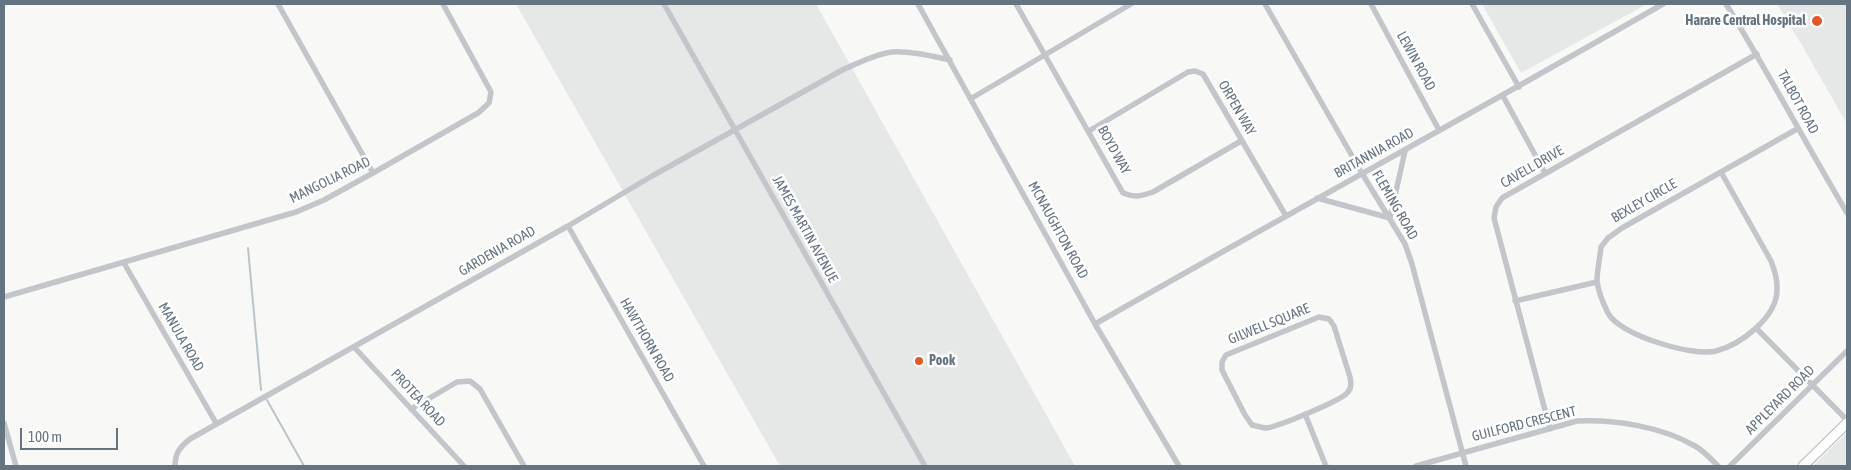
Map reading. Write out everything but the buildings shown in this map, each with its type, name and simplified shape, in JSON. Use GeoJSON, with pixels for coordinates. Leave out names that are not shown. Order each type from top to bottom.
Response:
{"type":"FeatureCollection","features":[{"type":"Feature","properties":{"kind":"street"},"geometry":{"type":"LineString","coordinates":[[278,4],[374,173]]}},
{"type":"Feature","properties":{"kind":"street","name":"MANGOLIA ROAD"},"geometry":{"type":"LineString","coordinates":[[4,297],[296,212],[324,200],[374,173],[478,113],[489,103],[491,97],[489,87],[443,4]]}},
{"type":"Feature","properties":{"kind":"street","name":"JAMES MARTIN AVENUE"},"geometry":{"type":"LineString","coordinates":[[664,4],[925,466]]}},
{"type":"Feature","properties":{"kind":"street","name":"MCNAUGHTON ROAD"},"geometry":{"type":"LineString","coordinates":[[918,4],[1096,324],[1179,466]]}},
{"type":"Feature","properties":{"kind":"street","name":"BOYD WAY"},"geometry":{"type":"LineString","coordinates":[[1016,4],[1123,193],[1132,197],[1141,197],[1153,192],[1241,140]]}},
{"type":"Feature","properties":{"kind":"street"},"geometry":{"type":"LineString","coordinates":[[972,98],[1045,55],[1120,6],[1131,4]]}},
{"type":"Feature","properties":{"kind":"street","name":"FLEMING ROAD"},"geometry":{"type":"LineString","coordinates":[[1265,4],[1363,175],[1405,244],[1466,466]]}},
{"type":"Feature","properties":{"kind":"street","name":"LEWIN ROAD"},"geometry":{"type":"LineString","coordinates":[[1370,4],[1439,130]]}},
{"type":"Feature","properties":{"kind":"street"},"geometry":{"type":"LineString","coordinates":[[1472,4],[1519,87]]}},
{"type":"Feature","properties":{"kind":"street","name":"BRITANNIA ROAD"},"geometry":{"type":"LineString","coordinates":[[1096,324],[1664,4]]}},
{"type":"Feature","properties":{"kind":"street","name":"TALBOT ROAD"},"geometry":{"type":"LineString","coordinates":[[1726,4],[1757,54],[1797,129],[1847,213]]}},
{"type":"Feature","properties":{"kind":"street","name":"GARDENIA ROAD"},"geometry":{"type":"LineString","coordinates":[[175,466],[176,455],[181,446],[216,423],[354,347],[568,226],[652,176],[844,69],[891,52],[917,53],[950,60]]}},
{"type":"Feature","properties":{"kind":"street","name":"CAVELL DRIVE"},"geometry":{"type":"LineString","coordinates":[[1550,429],[1494,218],[1496,207],[1502,198],[1757,54]]}},
{"type":"Feature","properties":{"kind":"street","name":"ORPEN WAY"},"geometry":{"type":"LineString","coordinates":[[1089,131],[1188,72],[1195,71],[1202,74],[1286,216]]}},
{"type":"Feature","properties":{"kind":"street"},"geometry":{"type":"LineString","coordinates":[[1502,96],[1545,173]]}},
{"type":"Feature","properties":{"kind":"street","name":"BEXLEY CIRCLE"},"geometry":{"type":"LineString","coordinates":[[1721,172],[1771,261],[1776,275],[1778,292],[1776,299],[1757,328],[1727,347],[1710,352],[1657,342],[1631,332],[1612,319],[1597,282],[1601,247],[1608,238],[1622,228],[1797,129]]}},
{"type":"Feature","properties":{"kind":"street"},"geometry":{"type":"LineString","coordinates":[[1318,198],[1390,218],[1405,151]]}},
{"type":"Feature","properties":{"kind":"street","name":"HAWTHORN ROAD"},"geometry":{"type":"LineString","coordinates":[[568,226],[704,466]]}},
{"type":"Feature","properties":{"kind":"street","name":"MANULA ROAD"},"geometry":{"type":"LineString","coordinates":[[124,263],[216,423]]}},
{"type":"Feature","properties":{"kind":"street"},"geometry":{"type":"LineString","coordinates":[[1516,301],[1597,282]]}},
{"type":"Feature","properties":{"kind":"street","name":"GILWELL SQUARE"},"geometry":{"type":"LineString","coordinates":[[1319,316],[1329,319],[1334,326],[1351,385],[1348,393],[1342,397],[1305,414],[1267,428],[1252,425],[1222,370],[1222,362],[1226,354],[1307,320],[1319,316]]}},
{"type":"Feature","properties":{"kind":"street"},"geometry":{"type":"LineString","coordinates":[[1757,328],[1847,422],[1803,466]]}},
{"type":"Feature","properties":{"kind":"street","name":"PROTEA ROAD"},"geometry":{"type":"LineString","coordinates":[[354,347],[464,466]]}},
{"type":"Feature","properties":{"kind":"street","name":"APPLEYARD ROAD"},"geometry":{"type":"LineString","coordinates":[[1730,466],[1847,351]]}},
{"type":"Feature","properties":{"kind":"street"},"geometry":{"type":"LineString","coordinates":[[411,409],[458,382],[470,381],[480,389],[524,466]]}},
{"type":"Feature","properties":{"kind":"street"},"geometry":{"type":"LineString","coordinates":[[1305,414],[1326,466]]}},
{"type":"Feature","properties":{"kind":"street","name":"GUILFORD CRESCENT"},"geometry":{"type":"LineString","coordinates":[[1416,466],[1577,421],[1602,420],[1675,436],[1704,452],[1718,466]]}},
{"type":"Feature","properties":{"kind":"street"},"geometry":{"type":"LineString","coordinates":[[4,423],[16,466]]}},
{"type":"Feature","properties":{"kind":"shaded area"},"geometry":{"type":"Polygon","coordinates":[[[516,4],[816,4],[1075,466],[780,466],[516,4]]]}},
{"type":"Feature","properties":{"kind":"shaded area"},"geometry":{"type":"Polygon","coordinates":[[[1482,4],[1647,4],[1521,73],[1482,4]]]}},
{"type":"Feature","properties":{"kind":"shaded area"},"geometry":{"type":"Polygon","coordinates":[[[1777,4],[1847,4],[1847,124],[1803,47],[1777,4]]]}},
{"type":"Feature","properties":{"kind":"shaded area"},"geometry":{"type":"Polygon","coordinates":[[[1847,432],[1847,466],[1813,466],[1847,432]]]}},
{"type":"Feature","properties":{"kind":"waterway"},"geometry":{"type":"LineString","coordinates":[[248,248],[261,390]]}},
{"type":"Feature","properties":{"kind":"waterway"},"geometry":{"type":"LineString","coordinates":[[267,400],[304,466]]}},
{"type":"Feature","properties":{"kind":"place","name":"Harare Central Hospital"},"geometry":{"type":"Point","coordinates":[1817,21]}},
{"type":"Feature","properties":{"kind":"place","name":"Pook"},"geometry":{"type":"Point","coordinates":[919,361]}}]}
